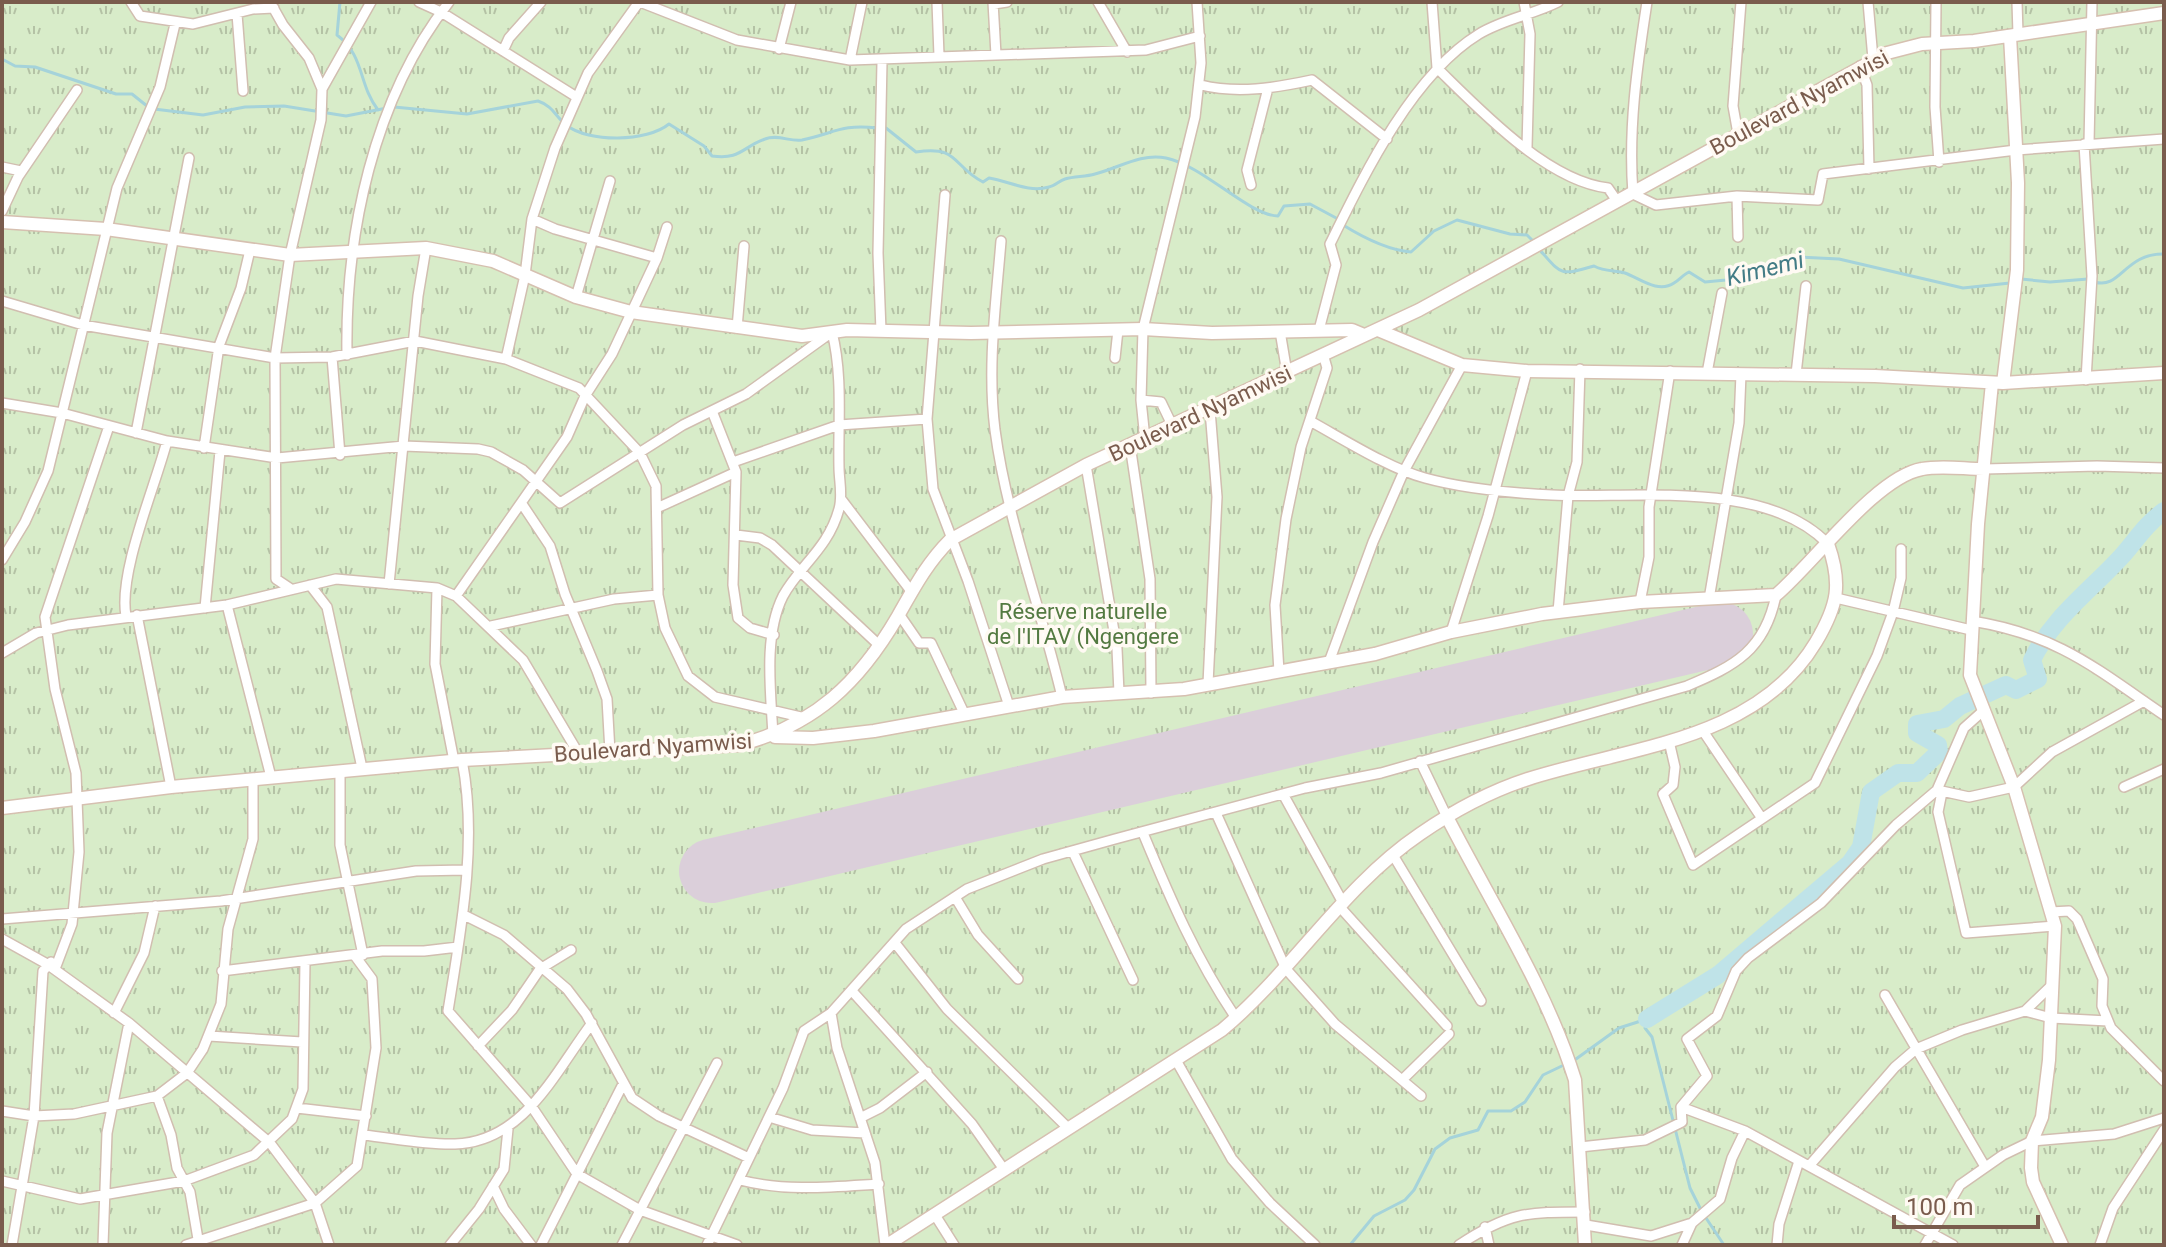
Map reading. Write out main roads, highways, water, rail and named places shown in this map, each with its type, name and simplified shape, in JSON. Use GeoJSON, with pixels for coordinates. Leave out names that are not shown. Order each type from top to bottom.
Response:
{"type":"FeatureCollection","features":[{"type":"Feature","properties":{"kind":"waterway"},"geometry":{"type":"LineString","coordinates":[[340,2],[337,35],[357,61],[378,110]]}},
{"type":"Feature","properties":{"kind":"waterway"},"geometry":{"type":"LineString","coordinates":[[2,59],[15,66],[35,67],[116,94],[132,94],[147,106]]}},
{"type":"Feature","properties":{"kind":"waterway"},"geometry":{"type":"LineString","coordinates":[[394,107],[467,114],[538,101],[551,108],[566,125],[589,135],[633,137],[669,124],[704,146],[712,156],[722,157],[770,138],[802,140],[846,128],[877,128]]}},
{"type":"Feature","properties":{"kind":"waterway"},"geometry":{"type":"LineString","coordinates":[[154,109],[203,115],[245,107],[284,106],[346,116],[387,108]]}},
{"type":"Feature","properties":{"kind":"waterway"},"geometry":{"type":"LineString","coordinates":[[886,128],[916,152],[940,151],[948,154],[983,182],[989,178],[1026,188],[1041,188],[1138,159],[1166,158],[1195,170],[1266,214],[1278,216],[1284,206],[1310,204],[1338,219]]}},
{"type":"Feature","properties":{"kind":"waterway","name":"Kimemi"},"geometry":{"type":"LineString","coordinates":[[1343,225],[1376,243],[1411,252],[1434,231],[1457,220],[1510,234],[1527,235],[1535,243]]}},
{"type":"Feature","properties":{"kind":"waterway","name":"Kimemi"},"geometry":{"type":"LineString","coordinates":[[1539,249],[1562,271],[1594,266],[1625,273],[1662,287],[1689,272],[1705,282],[1726,280],[1756,268],[1775,270],[1798,257],[1839,259],[1963,288],[2010,283]]}},
{"type":"Feature","properties":{"kind":"waterway","name":"Kimemi"},"geometry":{"type":"LineString","coordinates":[[2095,282],[2111,281],[2140,259],[2164,254]]}},
{"type":"Feature","properties":{"kind":"waterway","name":"Kimemi"},"geometry":{"type":"LineString","coordinates":[[2021,279],[2050,282],[2088,279]]}},
{"type":"Feature","properties":{"kind":"waterway"},"geometry":{"type":"LineString","coordinates":[[1647,1019],[1718,975],[1850,863],[1861,847],[1871,792],[1898,773],[1917,773],[1939,752],[1938,745],[1917,733],[1917,724],[1944,719],[1960,706],[2006,685],[2016,690],[2038,679],[2032,660],[2050,631],[2164,511]]}},
{"type":"Feature","properties":{"kind":"waterway"},"geometry":{"type":"LineString","coordinates":[[1576,1059],[1619,1028],[1647,1019],[1645,1028],[1652,1037],[1690,1188],[1701,1210]]}},
{"type":"Feature","properties":{"kind":"waterway"},"geometry":{"type":"LineString","coordinates":[[1350,1245],[1374,1216],[1405,1200],[1414,1190],[1435,1149],[1450,1138],[1478,1130],[1488,1111],[1511,1111],[1525,1102],[1543,1075],[1566,1064]]}},
{"type":"Feature","properties":{"kind":"waterway"},"geometry":{"type":"LineString","coordinates":[[1706,1218],[1724,1245]]}},
{"type":"Feature","properties":{"kind":"park label","name":"Réserve naturelle de l'ITAV (Ngengere"},"geometry":{"type":"Point","coordinates":[1083,624]}}]}
